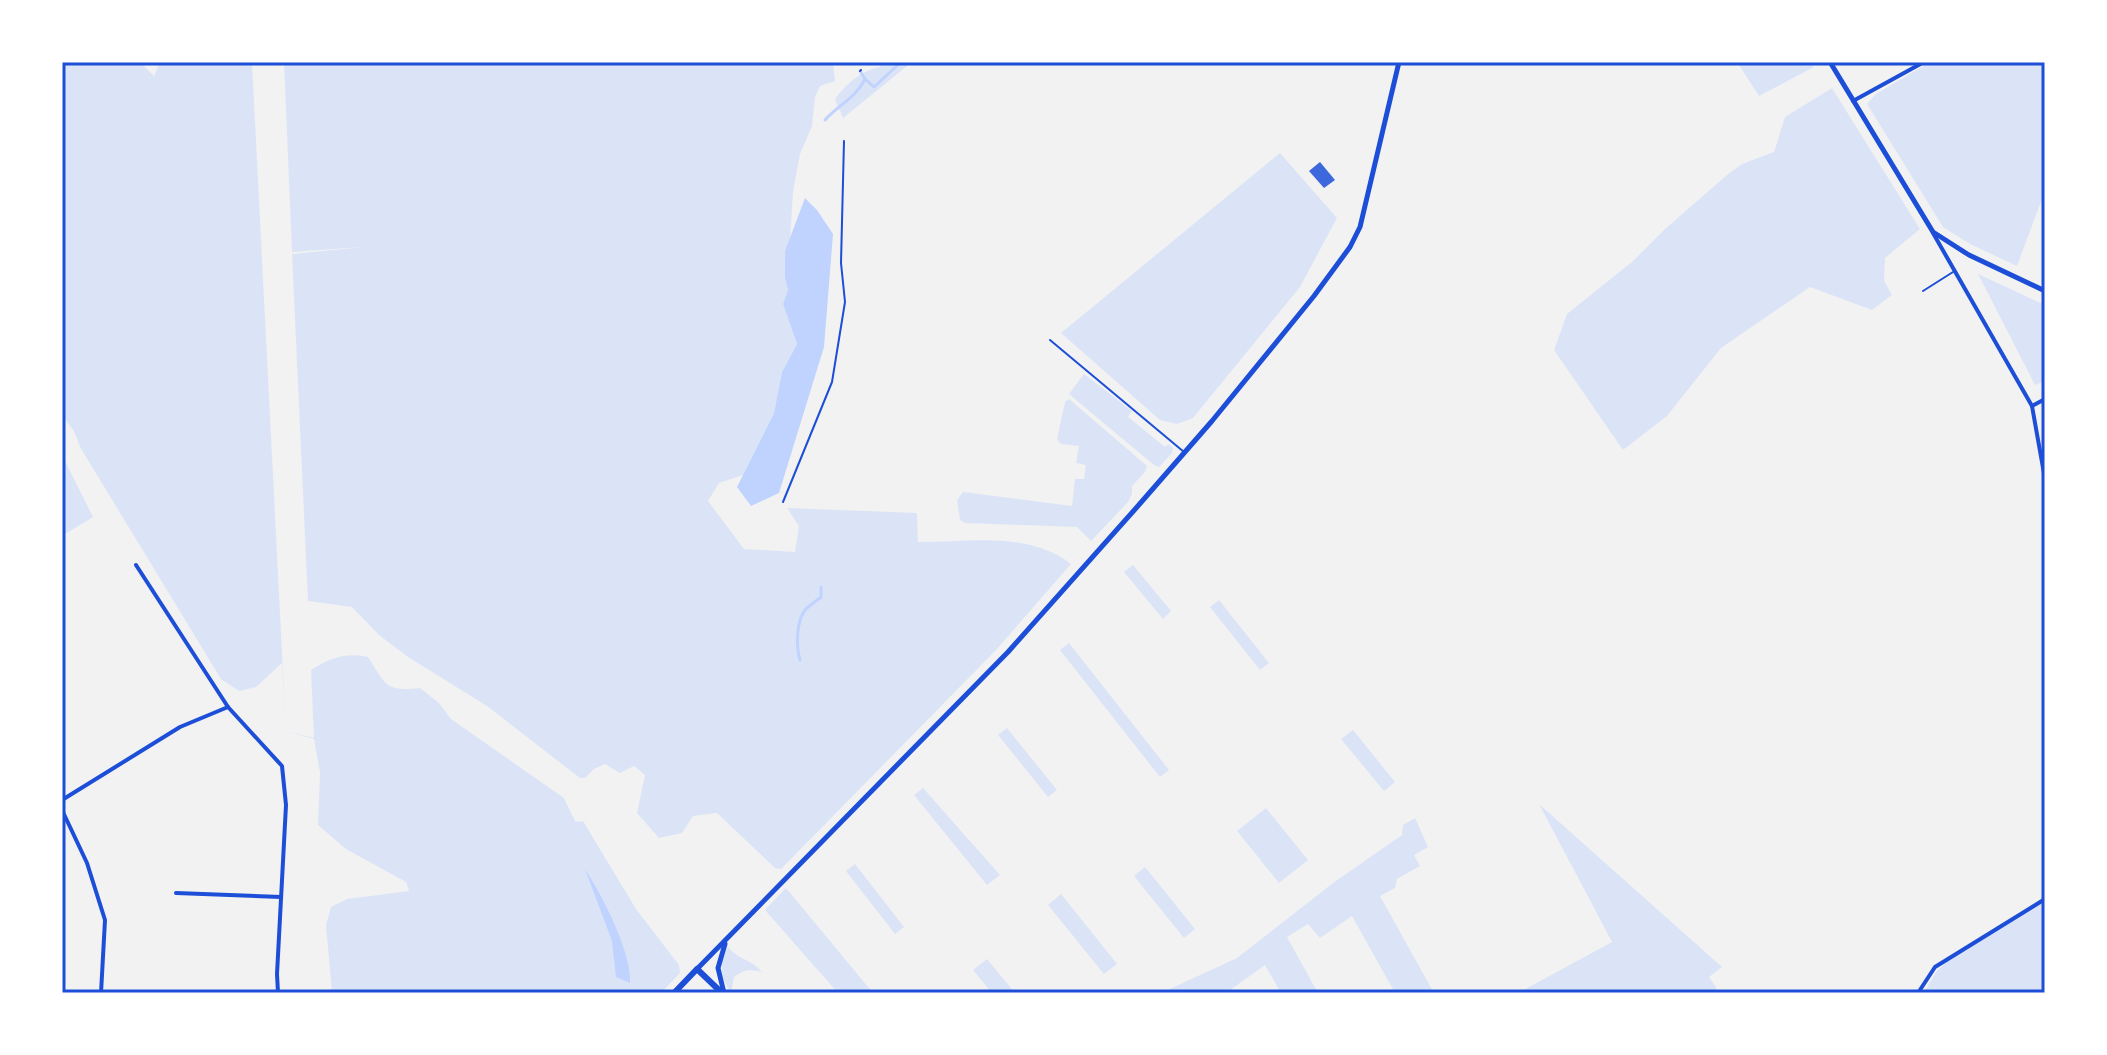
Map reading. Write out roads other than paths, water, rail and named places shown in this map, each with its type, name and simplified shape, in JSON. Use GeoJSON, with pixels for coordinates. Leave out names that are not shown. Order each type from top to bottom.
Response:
{"type":"FeatureCollection","features":[{"type":"Feature","properties":{"kind":"main road"},"geometry":{"type":"LineString","coordinates":[[674,993],[697,969],[723,993]]}},
{"type":"Feature","properties":{"kind":"street"},"geometry":{"type":"LineString","coordinates":[[697,969],[1008,652],[1185,453],[1314,296],[1350,247],[1365,208],[1399,62]]}},
{"type":"Feature","properties":{"kind":"street"},"geometry":{"type":"LineString","coordinates":[[1830,62],[1933,232],[2032,406],[2045,479]]}},
{"type":"Feature","properties":{"kind":"street"},"geometry":{"type":"LineString","coordinates":[[1853,101],[1924,62]]}},
{"type":"Feature","properties":{"kind":"street"},"geometry":{"type":"LineString","coordinates":[[1933,232],[1969,255],[2045,291]]}},
{"type":"Feature","properties":{"kind":"street"},"geometry":{"type":"LineString","coordinates":[[2032,406],[2045,399]]}},
{"type":"Feature","properties":{"kind":"street"},"geometry":{"type":"LineString","coordinates":[[136,565],[228,707],[282,766],[286,805],[278,993]]}},
{"type":"Feature","properties":{"kind":"street"},"geometry":{"type":"LineString","coordinates":[[62,800],[180,727],[228,707]]}},
{"type":"Feature","properties":{"kind":"street"},"geometry":{"type":"LineString","coordinates":[[62,810],[87,863],[105,920],[101,993]]}},
{"type":"Feature","properties":{"kind":"street"},"geometry":{"type":"LineString","coordinates":[[176,893],[281,897]]}},
{"type":"Feature","properties":{"kind":"street"},"geometry":{"type":"LineString","coordinates":[[1918,993],[1935,967],[2045,899]]}},
{"type":"Feature","properties":{"kind":"street"},"geometry":{"type":"LineString","coordinates":[[723,993],[718,968],[727,938]]}},
{"type":"Feature","properties":{"kind":"lane"},"geometry":{"type":"LineString","coordinates":[[1923,291],[1954,271]]}},
{"type":"Feature","properties":{"kind":"lane"},"geometry":{"type":"LineString","coordinates":[[1050,340],[1185,453]]}},
{"type":"Feature","properties":{"kind":"water"},"geometry":{"type":"Polygon","coordinates":[[[805,198],[833,234],[824,347],[779,493],[751,506],[737,487],[774,413],[782,372],[797,344],[783,304],[788,290],[785,251],[805,198]]]}},
{"type":"Feature","properties":{"kind":"water"},"geometry":{"type":"Polygon","coordinates":[[[585,869],[621,941],[630,983],[616,977],[612,941],[585,869]]]}},
{"type":"Feature","properties":{"kind":"waterway"},"geometry":{"type":"LineString","coordinates":[[865,79],[874,87],[901,62]]}},
{"type":"Feature","properties":{"kind":"waterway"},"geometry":{"type":"LineString","coordinates":[[825,120],[861,86],[865,79],[860,71]]}},
{"type":"Feature","properties":{"kind":"waterway"},"geometry":{"type":"LineString","coordinates":[[800,660],[800,620],[806,609],[821,597],[821,587]]}}]}
